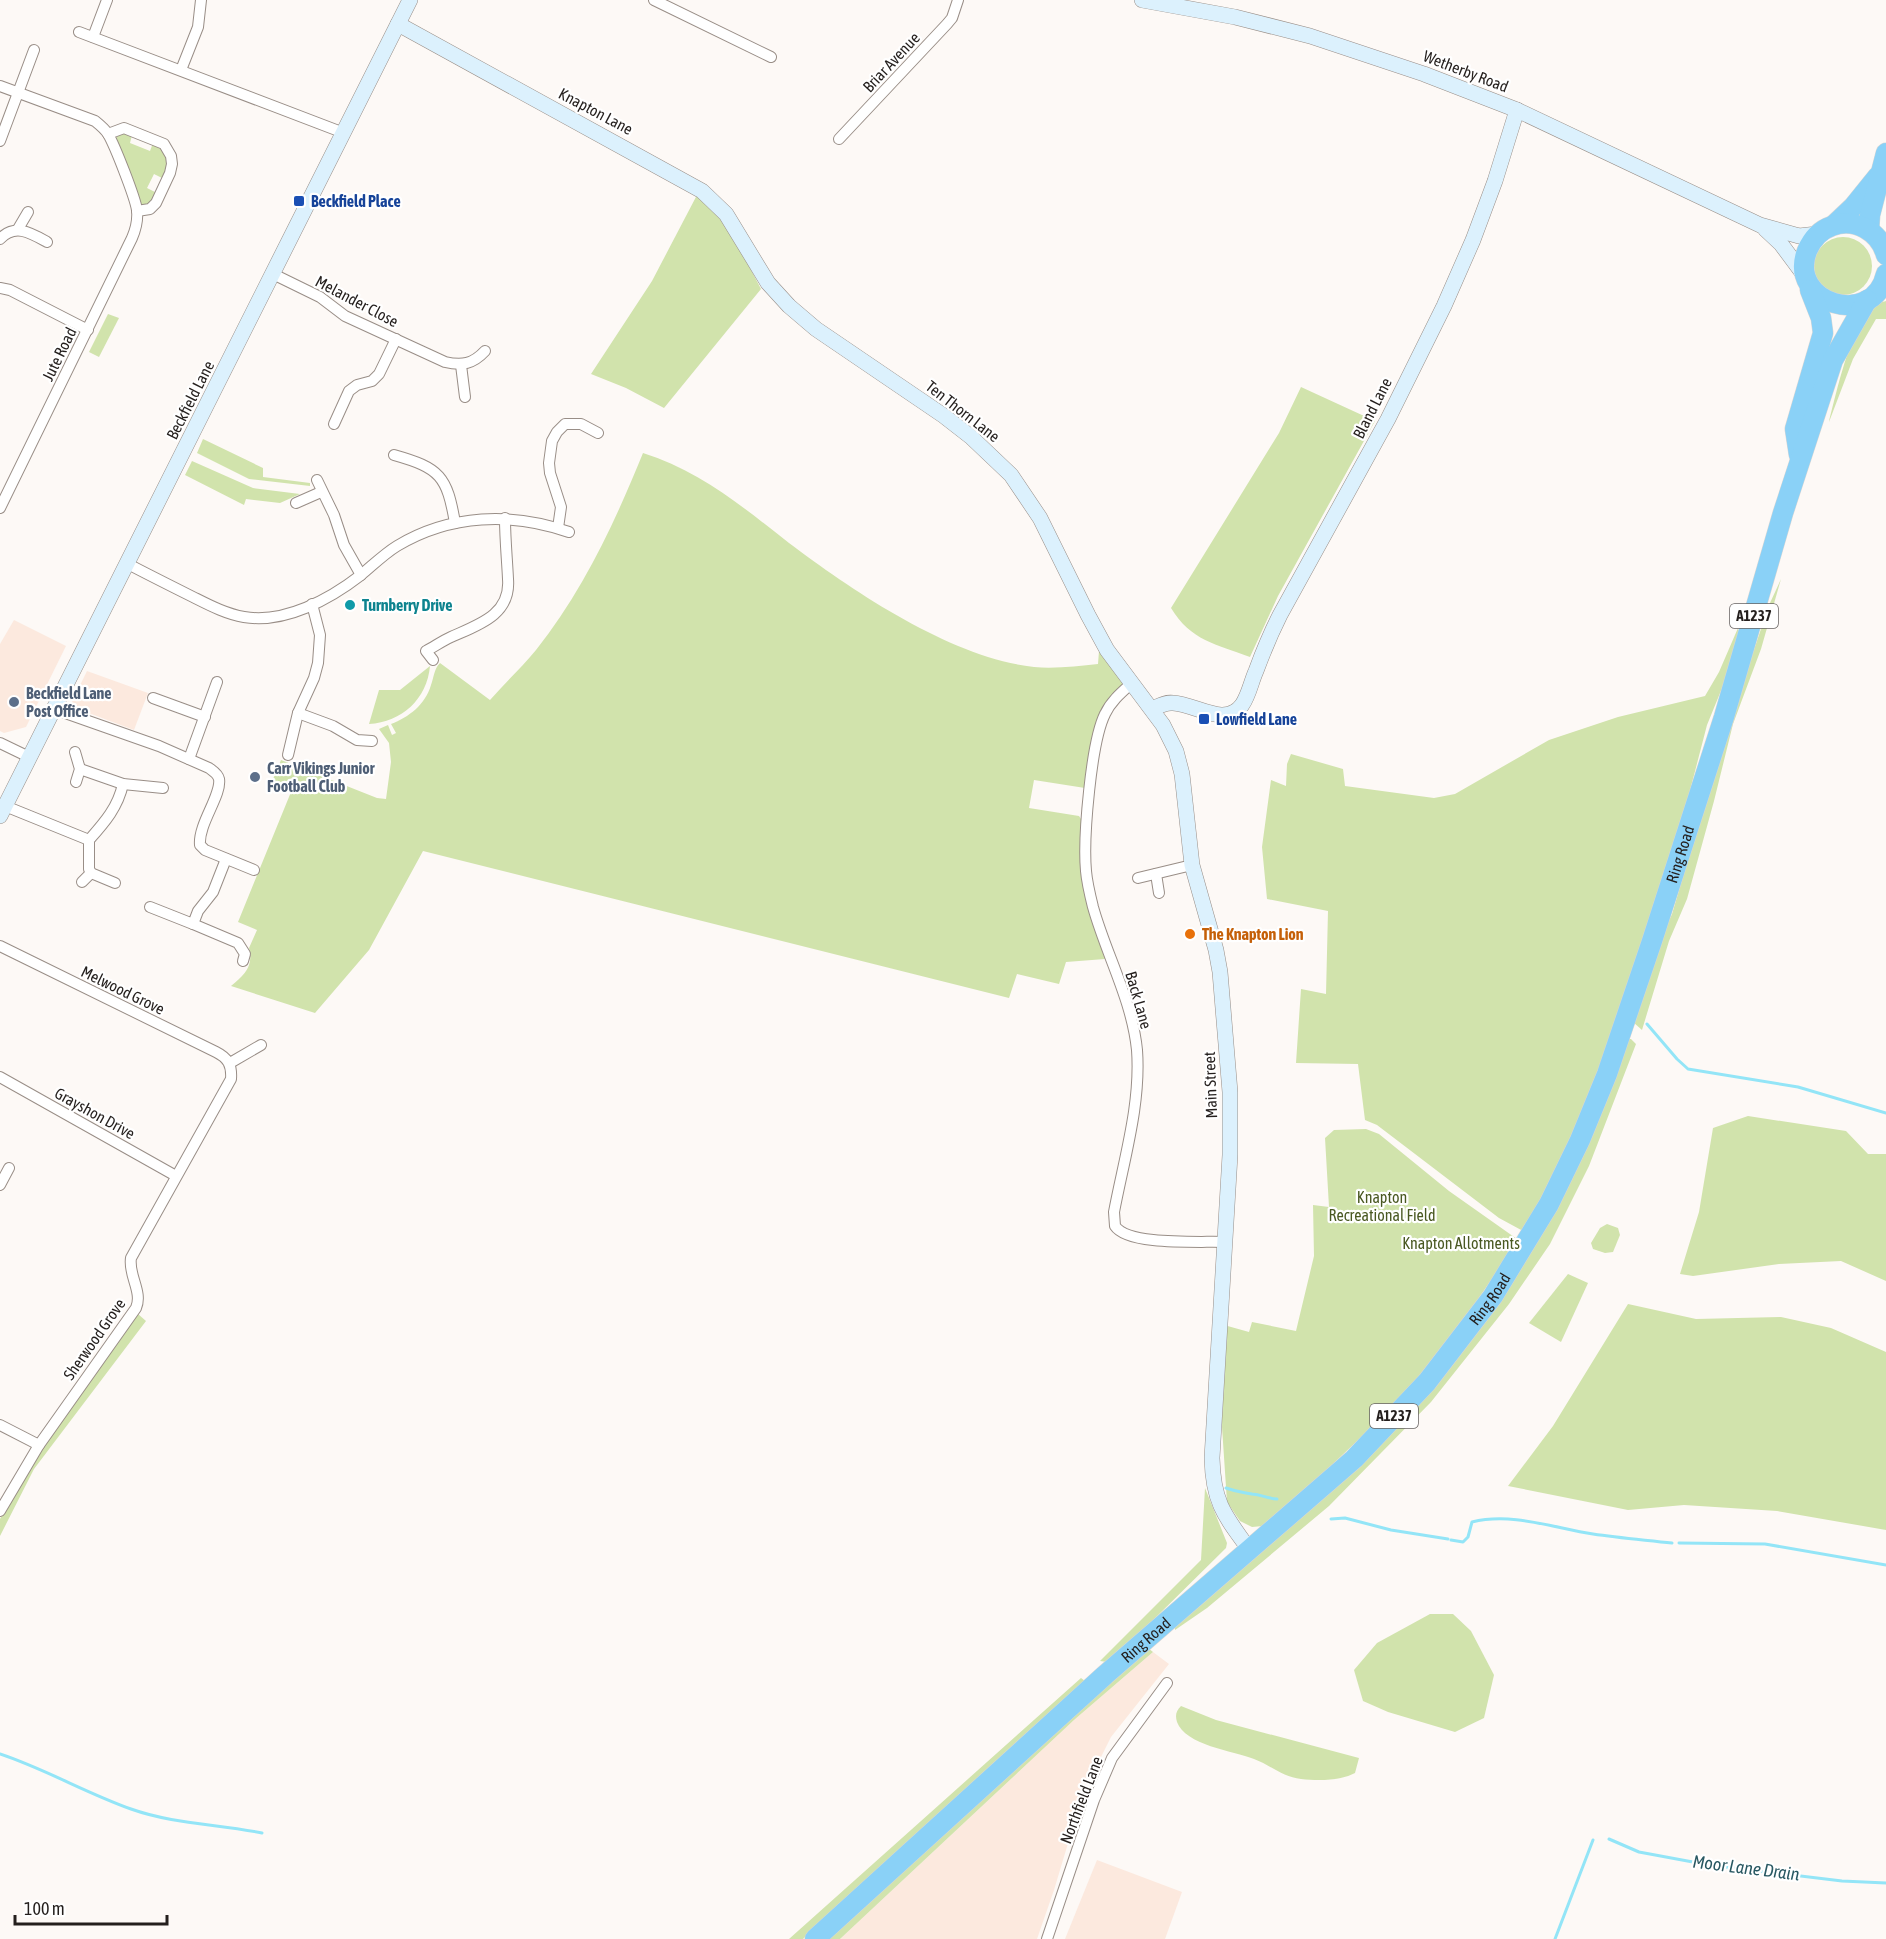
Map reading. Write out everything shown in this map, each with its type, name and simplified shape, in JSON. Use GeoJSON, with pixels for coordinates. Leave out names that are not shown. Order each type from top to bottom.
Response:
{"type":"FeatureCollection","features":[{"type":"Feature","properties":{"kind":"highway"},"geometry":{"type":"LineString","coordinates":[[1869,230],[1879,174],[1886,153]]}},
{"type":"Feature","properties":{"kind":"highway"},"geometry":{"type":"LineString","coordinates":[[1800,460],[1795,429],[1822,333],[1818,307],[1804,274],[1805,255],[1817,234],[1835,224],[1879,174]]}},
{"type":"Feature","properties":{"kind":"highway"},"geometry":{"type":"LineString","coordinates":[[1886,204],[1882,234],[1886,253]]}},
{"type":"Feature","properties":{"kind":"highway"},"geometry":{"type":"LineString","coordinates":[[1835,224],[1847,223],[1869,230],[1881,243],[1886,253]]}},
{"type":"Feature","properties":{"kind":"highway"},"geometry":{"type":"LineString","coordinates":[[1804,274],[1812,289],[1830,303],[1849,306],[1876,295]]}},
{"type":"Feature","properties":{"kind":"highway","name":"Ring Road"},"geometry":{"type":"LineString","coordinates":[[815,1939],[1096,1683],[1354,1459],[1427,1382],[1493,1296],[1549,1204],[1580,1140],[1607,1074],[1653,940],[1724,717],[1800,460],[1833,360],[1876,295],[1886,274]]}},
{"type":"Feature","properties":{"kind":"highway","name":"Ring Road"},"geometry":{"type":"LineString","coordinates":[[1830,303],[1835,322],[1833,360]]}},
{"type":"Feature","properties":{"kind":"street"},"geometry":{"type":"LineString","coordinates":[[93,37],[107,0]]}},
{"type":"Feature","properties":{"kind":"street","name":"Beckfield Lane"},"geometry":{"type":"LineString","coordinates":[[2,811],[410,0]]}},
{"type":"Feature","properties":{"kind":"street"},"geometry":{"type":"LineString","coordinates":[[654,0],[771,57]]}},
{"type":"Feature","properties":{"kind":"street","name":"Briar Avenue"},"geometry":{"type":"LineString","coordinates":[[839,139],[947,24],[952,18],[958,0]]}},
{"type":"Feature","properties":{"kind":"street","name":"Wetherby Road"},"geometry":{"type":"LineString","coordinates":[[1142,0],[1235,17],[1320,39],[1424,74],[1517,110],[1760,225],[1799,236],[1817,234]]}},
{"type":"Feature","properties":{"kind":"street"},"geometry":{"type":"LineString","coordinates":[[181,70],[198,27],[198,1]]}},
{"type":"Feature","properties":{"kind":"street","name":"Knapton Lane"},"geometry":{"type":"LineString","coordinates":[[399,24],[702,191],[726,214],[752,256]]}},
{"type":"Feature","properties":{"kind":"street"},"geometry":{"type":"LineString","coordinates":[[79,32],[344,133]]}},
{"type":"Feature","properties":{"kind":"street"},"geometry":{"type":"LineString","coordinates":[[0,141],[34,50]]}},
{"type":"Feature","properties":{"kind":"street"},"geometry":{"type":"LineString","coordinates":[[0,86],[94,121],[108,134],[137,211],[150,209],[156,202],[170,173],[171,156],[164,144],[124,128],[108,134]]}},
{"type":"Feature","properties":{"kind":"street","name":"Bland Lane"},"geometry":{"type":"LineString","coordinates":[[1152,710],[1167,703],[1174,703],[1193,706],[1217,715],[1227,715],[1235,711],[1245,700],[1280,615],[1363,466],[1444,306],[1473,240],[1495,181],[1517,110]]}},
{"type":"Feature","properties":{"kind":"street","name":"Jute Road"},"geometry":{"type":"LineString","coordinates":[[0,508],[132,238],[137,225],[137,211]]}},
{"type":"Feature","properties":{"kind":"street"},"geometry":{"type":"LineString","coordinates":[[0,239],[18,229],[28,212]]}},
{"type":"Feature","properties":{"kind":"street","name":"Wetherby Road"},"geometry":{"type":"LineString","coordinates":[[1760,225],[1781,244],[1804,274]]}},
{"type":"Feature","properties":{"kind":"street"},"geometry":{"type":"LineString","coordinates":[[18,229],[47,242]]}},
{"type":"Feature","properties":{"kind":"street","name":"Ten Thorn Lane"},"geometry":{"type":"LineString","coordinates":[[752,256],[768,283],[794,311],[944,416],[1011,475],[1040,518],[1100,638]]}},
{"type":"Feature","properties":{"kind":"street","name":"Melander Close"},"geometry":{"type":"LineString","coordinates":[[273,274],[320,297],[345,316],[445,362],[461,365]]}},
{"type":"Feature","properties":{"kind":"street"},"geometry":{"type":"LineString","coordinates":[[0,288],[88,330]]}},
{"type":"Feature","properties":{"kind":"street"},"geometry":{"type":"LineString","coordinates":[[333,424],[349,391],[357,385],[372,381],[380,374],[396,339]]}},
{"type":"Feature","properties":{"kind":"street"},"geometry":{"type":"LineString","coordinates":[[465,397],[461,365],[470,363],[485,351]]}},
{"type":"Feature","properties":{"kind":"street"},"geometry":{"type":"LineString","coordinates":[[128,564],[219,609],[244,617],[281,615],[312,604],[361,575],[396,547],[425,532],[455,523],[505,518],[524,519],[564,530],[561,507],[550,473],[552,441],[564,419],[598,432]]}},
{"type":"Feature","properties":{"kind":"street"},"geometry":{"type":"LineString","coordinates":[[394,455],[407,464],[421,462],[438,475],[447,488],[455,523]]}},
{"type":"Feature","properties":{"kind":"street"},"geometry":{"type":"LineString","coordinates":[[317,480],[334,515],[344,545],[361,575]]}},
{"type":"Feature","properties":{"kind":"street"},"geometry":{"type":"LineString","coordinates":[[296,503],[321,492]]}},
{"type":"Feature","properties":{"kind":"street"},"geometry":{"type":"LineString","coordinates":[[427,652],[488,620],[500,609],[508,587],[505,518]]}},
{"type":"Feature","properties":{"kind":"street"},"geometry":{"type":"LineString","coordinates":[[288,755],[298,713],[314,678],[318,663],[320,635],[312,604]]}},
{"type":"Feature","properties":{"kind":"street","name":"Main Street"},"geometry":{"type":"LineString","coordinates":[[1100,638],[1171,739],[1180,764],[1192,865],[1216,950],[1223,998],[1230,1128],[1212,1458],[1213,1484],[1220,1508],[1249,1549]]}},
{"type":"Feature","properties":{"kind":"street"},"geometry":{"type":"LineString","coordinates":[[189,759],[217,682]]}},
{"type":"Feature","properties":{"kind":"street","name":"Back Lane"},"geometry":{"type":"LineString","coordinates":[[1132,683],[1110,705],[1101,724],[1091,782],[1086,853],[1086,870],[1093,907],[1129,1011],[1137,1050],[1136,1099],[1114,1212],[1114,1226],[1120,1233],[1144,1239],[1225,1242]]}},
{"type":"Feature","properties":{"kind":"street"},"geometry":{"type":"LineString","coordinates":[[153,698],[205,717]]}},
{"type":"Feature","properties":{"kind":"street"},"geometry":{"type":"LineString","coordinates":[[54,709],[159,746],[209,768],[219,780],[199,836],[200,845],[205,850],[254,870]]}},
{"type":"Feature","properties":{"kind":"street"},"geometry":{"type":"LineString","coordinates":[[298,713],[333,726],[357,740],[372,741]]}},
{"type":"Feature","properties":{"kind":"street"},"geometry":{"type":"LineString","coordinates":[[0,743],[29,757]]}},
{"type":"Feature","properties":{"kind":"street"},"geometry":{"type":"LineString","coordinates":[[75,752],[80,769],[76,782]]}},
{"type":"Feature","properties":{"kind":"street"},"geometry":{"type":"LineString","coordinates":[[80,769],[123,783],[163,789]]}},
{"type":"Feature","properties":{"kind":"street"},"geometry":{"type":"LineString","coordinates":[[115,883],[91,873],[89,840],[117,804],[123,783]]}},
{"type":"Feature","properties":{"kind":"street"},"geometry":{"type":"LineString","coordinates":[[2,811],[89,840]]}},
{"type":"Feature","properties":{"kind":"street"},"geometry":{"type":"LineString","coordinates":[[193,924],[198,911],[213,892],[226,859]]}},
{"type":"Feature","properties":{"kind":"street"},"geometry":{"type":"LineString","coordinates":[[1138,878],[1192,865]]}},
{"type":"Feature","properties":{"kind":"street"},"geometry":{"type":"LineString","coordinates":[[82,882],[91,873]]}},
{"type":"Feature","properties":{"kind":"street"},"geometry":{"type":"LineString","coordinates":[[1156,874],[1159,893]]}},
{"type":"Feature","properties":{"kind":"street"},"geometry":{"type":"LineString","coordinates":[[150,907],[238,943],[245,954],[243,961]]}},
{"type":"Feature","properties":{"kind":"street","name":"Melwood Grove"},"geometry":{"type":"LineString","coordinates":[[0,946],[216,1052],[230,1063]]}},
{"type":"Feature","properties":{"kind":"street"},"geometry":{"type":"LineString","coordinates":[[176,1176],[231,1079],[230,1063],[261,1045]]}},
{"type":"Feature","properties":{"kind":"street","name":"Grayshon Drive"},"geometry":{"type":"LineString","coordinates":[[0,1077],[176,1176]]}},
{"type":"Feature","properties":{"kind":"street"},"geometry":{"type":"LineString","coordinates":[[0,1185],[9,1168]]}},
{"type":"Feature","properties":{"kind":"street","name":"Sherwood Grove"},"geometry":{"type":"LineString","coordinates":[[0,1511],[39,1445],[136,1308],[139,1297],[130,1269],[131,1258],[176,1176]]}},
{"type":"Feature","properties":{"kind":"street"},"geometry":{"type":"LineString","coordinates":[[0,1425],[39,1445]]}},
{"type":"Feature","properties":{"kind":"street","name":"Northfield Lane"},"geometry":{"type":"LineString","coordinates":[[1047,1939],[1094,1800],[1112,1758],[1167,1683]]}},
{"type":"Feature","properties":{"kind":"shaded area"},"geometry":{"type":"Polygon","coordinates":[[[14,620],[66,646],[26,727],[4,733],[0,731],[0,644],[14,620]]]}},
{"type":"Feature","properties":{"kind":"shaded area"},"geometry":{"type":"Polygon","coordinates":[[[87,671],[148,693],[134,730],[70,706],[87,671]]]}},
{"type":"Feature","properties":{"kind":"shaded area"},"geometry":{"type":"Polygon","coordinates":[[[1153,1652],[1169,1664],[1111,1737],[1100,1759],[1078,1810],[1037,1939],[840,1939],[1074,1720],[1153,1652]]]}},
{"type":"Feature","properties":{"kind":"shaded area"},"geometry":{"type":"Polygon","coordinates":[[[1097,1860],[1182,1892],[1165,1939],[1065,1939],[1097,1860]]]}},
{"type":"Feature","properties":{"kind":"green space"},"geometry":{"type":"Polygon","coordinates":[[[122,131],[132,135],[130,143],[150,151],[153,143],[165,149],[169,168],[164,179],[154,174],[147,188],[157,193],[152,203],[141,207],[116,139],[118,133],[122,131]]]}},
{"type":"Feature","properties":{"kind":"green space"},"geometry":{"type":"Polygon","coordinates":[[[697,195],[726,226],[761,289],[664,408],[626,388],[591,374],[652,281],[697,195]]]}},
{"type":"Feature","properties":{"kind":"green space"},"geometry":{"type":"Polygon","coordinates":[[[1837,237],[1849,237],[1864,245],[1872,260],[1872,272],[1864,287],[1849,295],[1837,295],[1822,287],[1814,272],[1814,260],[1822,245],[1837,237]]]}},
{"type":"Feature","properties":{"kind":"green space"},"geometry":{"type":"Polygon","coordinates":[[[1886,301],[1886,319],[1876,319],[1853,359],[1829,422],[1840,378],[1859,325],[1873,305],[1886,301]]]}},
{"type":"Feature","properties":{"kind":"green space"},"geometry":{"type":"Polygon","coordinates":[[[108,314],[119,318],[99,357],[89,352],[108,314]]]}},
{"type":"Feature","properties":{"kind":"green space"},"geometry":{"type":"Polygon","coordinates":[[[1301,387],[1375,421],[1278,596],[1250,657],[1196,635],[1187,628],[1171,608],[1279,433],[1301,387]]]}},
{"type":"Feature","properties":{"kind":"green space"},"geometry":{"type":"Polygon","coordinates":[[[203,439],[263,468],[263,477],[310,483],[310,486],[249,479],[197,453],[203,439]]]}},
{"type":"Feature","properties":{"kind":"green space"},"geometry":{"type":"Polygon","coordinates":[[[643,453],[683,470],[720,491],[843,582],[905,620],[938,637],[970,651],[1034,667],[1098,664],[1099,651],[1109,661],[1122,681],[1122,685],[1098,717],[1094,745],[1086,770],[1085,788],[1034,780],[1029,808],[1079,816],[1081,819],[1081,873],[1090,916],[1105,959],[1066,962],[1059,984],[1017,974],[1009,998],[423,851],[369,950],[315,1013],[231,986],[247,970],[250,960],[249,948],[257,930],[238,922],[291,792],[271,784],[281,760],[377,798],[386,799],[391,762],[389,743],[379,729],[388,725],[392,735],[396,733],[391,724],[410,714],[425,699],[435,670],[440,663],[490,700],[536,650],[569,604],[597,555],[643,453]]]}},
{"type":"Feature","properties":{"kind":"green space"},"geometry":{"type":"Polygon","coordinates":[[[192,461],[253,488],[300,494],[280,503],[246,499],[244,505],[185,475],[192,461]]]}},
{"type":"Feature","properties":{"kind":"green space"},"geometry":{"type":"Polygon","coordinates":[[[1781,579],[1761,649],[1733,724],[1687,899],[1669,941],[1642,1030],[1633,1022],[1660,940],[1672,914],[1741,687],[1770,603],[1781,579]]]}},
{"type":"Feature","properties":{"kind":"green space"},"geometry":{"type":"Polygon","coordinates":[[[1738,628],[1738,649],[1707,725],[1679,833],[1610,1041],[1576,1128],[1539,1206],[1523,1231],[1499,1218],[1377,1125],[1365,1120],[1358,1064],[1296,1063],[1301,989],[1326,994],[1328,911],[1267,899],[1262,847],[1271,780],[1286,786],[1287,764],[1291,754],[1343,769],[1345,786],[1434,798],[1455,794],[1549,740],[1618,717],[1705,696],[1719,672],[1738,628]]]}},
{"type":"Feature","properties":{"kind":"green space"},"geometry":{"type":"Polygon","coordinates":[[[430,666],[424,689],[411,707],[392,719],[369,724],[379,690],[400,690],[430,666]]]}},
{"type":"Feature","properties":{"kind":"green space"},"geometry":{"type":"Polygon","coordinates":[[[1626,1039],[1631,1039],[1636,1044],[1589,1166],[1550,1244],[1509,1304],[1431,1402],[1329,1506],[1207,1608],[1175,1630],[1175,1623],[1463,1348],[1626,1039]]]}},
{"type":"Feature","properties":{"kind":"green space"},"geometry":{"type":"Polygon","coordinates":[[[1748,1116],[1846,1131],[1868,1154],[1886,1154],[1886,1281],[1841,1261],[1779,1264],[1693,1276],[1680,1274],[1699,1212],[1713,1128],[1748,1116]]]}},
{"type":"Feature","properties":{"kind":"green space"},"geometry":{"type":"Polygon","coordinates":[[[1366,1129],[1379,1134],[1449,1191],[1517,1239],[1444,1349],[1399,1401],[1293,1502],[1263,1526],[1252,1527],[1240,1521],[1227,1502],[1221,1412],[1224,1325],[1249,1332],[1252,1322],[1296,1331],[1314,1256],[1313,1205],[1329,1207],[1325,1138],[1334,1130],[1366,1129]]]}},
{"type":"Feature","properties":{"kind":"green space"},"geometry":{"type":"Polygon","coordinates":[[[1607,1224],[1618,1228],[1620,1235],[1613,1252],[1605,1253],[1593,1249],[1591,1243],[1600,1228],[1607,1224]]]}},
{"type":"Feature","properties":{"kind":"green space"},"geometry":{"type":"Polygon","coordinates":[[[1568,1274],[1588,1283],[1561,1342],[1529,1323],[1568,1274]]]}},
{"type":"Feature","properties":{"kind":"green space"},"geometry":{"type":"Polygon","coordinates":[[[1628,1304],[1696,1319],[1781,1317],[1831,1328],[1886,1352],[1886,1530],[1777,1511],[1684,1505],[1628,1510],[1508,1486],[1553,1426],[1628,1304]]]}},
{"type":"Feature","properties":{"kind":"green space"},"geometry":{"type":"Polygon","coordinates":[[[138,1314],[146,1321],[34,1469],[0,1536],[0,1519],[27,1470],[138,1314]]]}},
{"type":"Feature","properties":{"kind":"green space"},"geometry":{"type":"Polygon","coordinates":[[[1205,1488],[1227,1543],[1226,1548],[1144,1629],[1107,1662],[1100,1661],[1201,1560],[1205,1488]]]}},
{"type":"Feature","properties":{"kind":"green space"},"geometry":{"type":"Polygon","coordinates":[[[1430,1614],[1453,1614],[1471,1631],[1494,1675],[1484,1718],[1455,1732],[1388,1712],[1363,1701],[1354,1670],[1377,1643],[1430,1614]]]}},
{"type":"Feature","properties":{"kind":"green space"},"geometry":{"type":"Polygon","coordinates":[[[1148,1648],[1153,1652],[1074,1720],[840,1939],[826,1939],[1148,1648]]]}},
{"type":"Feature","properties":{"kind":"green space"},"geometry":{"type":"Polygon","coordinates":[[[1081,1678],[1085,1681],[803,1939],[789,1939],[1081,1678]]]}},
{"type":"Feature","properties":{"kind":"green space"},"geometry":{"type":"Polygon","coordinates":[[[1181,1706],[1216,1720],[1359,1758],[1355,1773],[1329,1780],[1294,1778],[1254,1759],[1199,1742],[1182,1730],[1177,1722],[1177,1711],[1181,1706]]]}},
{"type":"Feature","properties":{"kind":"waterway"},"geometry":{"type":"LineString","coordinates":[[1647,1024],[1688,1069],[1798,1087],[1886,1113]]}},
{"type":"Feature","properties":{"kind":"waterway"},"geometry":{"type":"LineString","coordinates":[[1226,1488],[1277,1499]]}},
{"type":"Feature","properties":{"kind":"waterway"},"geometry":{"type":"LineString","coordinates":[[1331,1519],[1345,1518],[1391,1530],[1448,1539]]}},
{"type":"Feature","properties":{"kind":"waterway"},"geometry":{"type":"LineString","coordinates":[[1451,1540],[1463,1542],[1468,1537],[1472,1522],[1502,1519],[1672,1543]]}},
{"type":"Feature","properties":{"kind":"waterway"},"geometry":{"type":"LineString","coordinates":[[1679,1543],[1765,1544],[1886,1565]]}},
{"type":"Feature","properties":{"kind":"waterway"},"geometry":{"type":"LineString","coordinates":[[0,1754],[114,1803],[147,1814],[262,1833]]}},
{"type":"Feature","properties":{"kind":"waterway","name":"Moor Lane Drain"},"geometry":{"type":"LineString","coordinates":[[1609,1839],[1639,1852],[1709,1865],[1842,1881],[1886,1883]]}},
{"type":"Feature","properties":{"kind":"waterway"},"geometry":{"type":"LineString","coordinates":[[1555,1939],[1593,1840]]}},
{"type":"Feature","properties":{"kind":"place","name":"Beckfield Place"},"geometry":{"type":"Point","coordinates":[299,201]}},
{"type":"Feature","properties":{"kind":"place","name":"Turnberry Drive"},"geometry":{"type":"Point","coordinates":[350,605]}},
{"type":"Feature","properties":{"kind":"place","name":"Beckfield Lane Post Office"},"geometry":{"type":"Point","coordinates":[14,702]}},
{"type":"Feature","properties":{"kind":"place","name":"Lowfield Lane"},"geometry":{"type":"Point","coordinates":[1204,719]}},
{"type":"Feature","properties":{"kind":"place","name":"Carr Vikings Junior Football Club"},"geometry":{"type":"Point","coordinates":[255,777]}},
{"type":"Feature","properties":{"kind":"place","name":"The Knapton Lion"},"geometry":{"type":"Point","coordinates":[1190,934]}},
{"type":"Feature","properties":{"kind":"park label","name":"Knapton Recreational Field"},"geometry":{"type":"Point","coordinates":[1382,1206]}},
{"type":"Feature","properties":{"kind":"park label","name":"Knapton Allotments"},"geometry":{"type":"Point","coordinates":[1461,1243]}}]}
